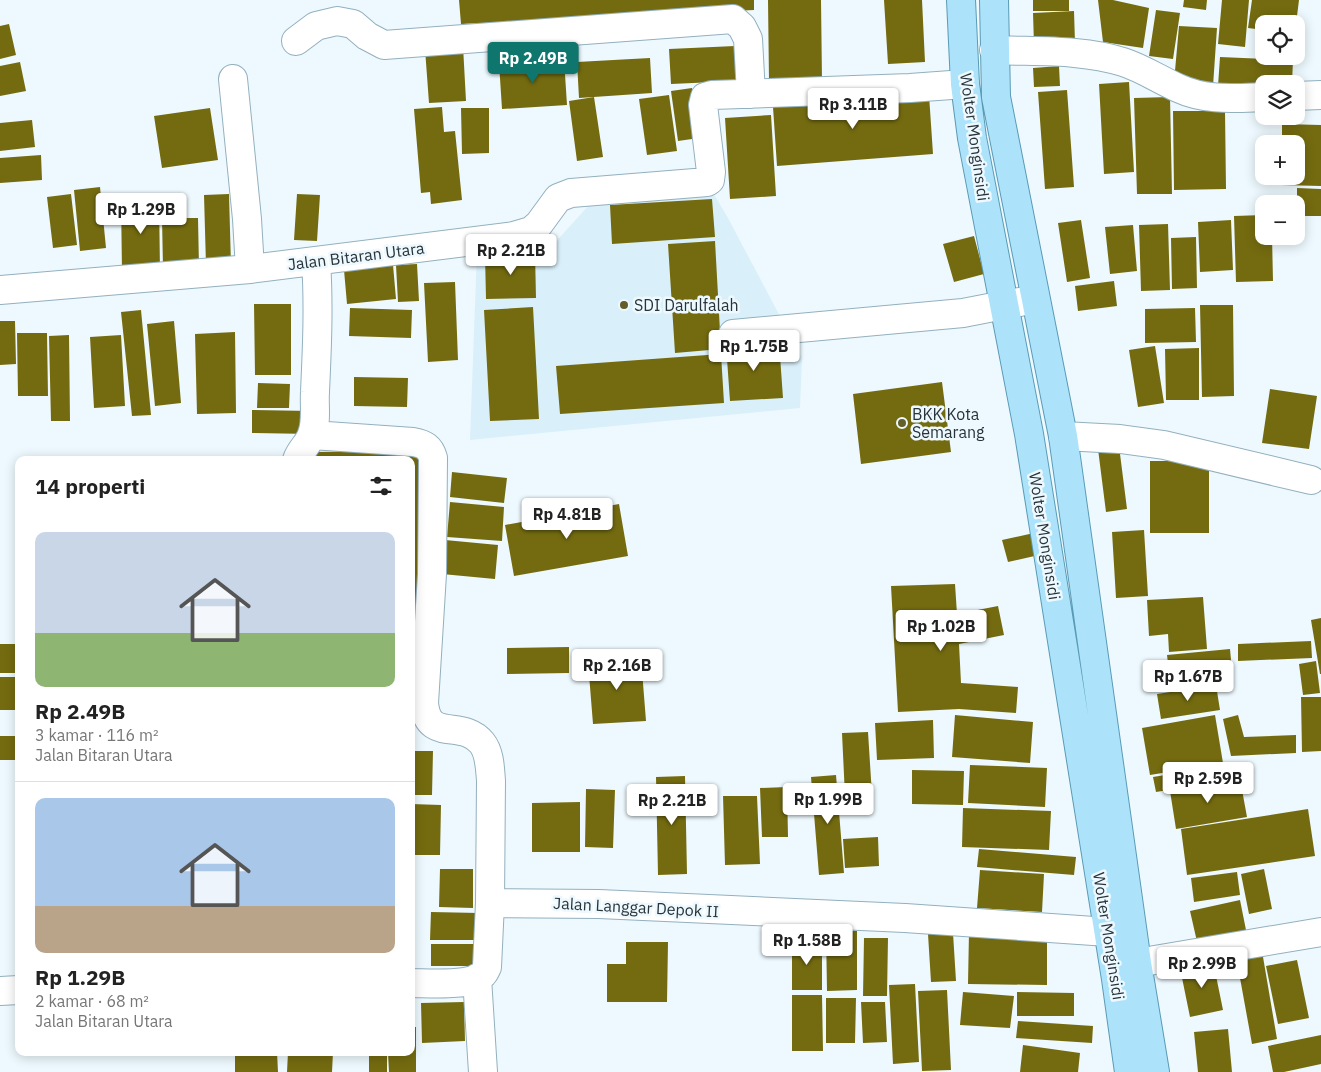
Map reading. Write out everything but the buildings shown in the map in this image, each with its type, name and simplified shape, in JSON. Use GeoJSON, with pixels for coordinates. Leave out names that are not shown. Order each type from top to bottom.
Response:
{"type":"FeatureCollection","features":[{"type":"Feature","properties":{"kind":"main road","name":"Wolter Monginsidi"},"geometry":{"type":"LineString","coordinates":[[961,0],[956,85],[972,138],[984,310],[1029,434],[1130,1072]]}},
{"type":"Feature","properties":{"kind":"main road","name":"Wolter Monginsidi"},"geometry":{"type":"LineString","coordinates":[[994,0],[996,97],[1063,436],[1137,963],[1155,1072]]}},
{"type":"Feature","properties":{"kind":"street"},"geometry":{"type":"LineString","coordinates":[[296,41],[316,26],[337,21],[353,24],[367,36],[384,45],[733,19],[742,27],[748,38],[751,94]]}},
{"type":"Feature","properties":{"kind":"street"},"geometry":{"type":"LineString","coordinates":[[994,50],[1087,54],[1105,57],[1125,62],[1179,89],[1195,94],[1217,99],[1255,97]]}},
{"type":"Feature","properties":{"kind":"street"},"geometry":{"type":"LineString","coordinates":[[233,79],[250,269]]}},
{"type":"Feature","properties":{"kind":"street","name":"Jalan Bitaran Utara"},"geometry":{"type":"LineString","coordinates":[[0,290],[250,269],[514,236],[535,228],[558,198],[571,193],[707,182],[711,177],[703,105],[705,97],[712,95],[956,85]]}},
{"type":"Feature","properties":{"kind":"street"},"geometry":{"type":"LineString","coordinates":[[1305,96],[1321,95]]}},
{"type":"Feature","properties":{"kind":"street"},"geometry":{"type":"LineString","coordinates":[[298,456],[312,435],[314,426],[318,352],[316,261]]}},
{"type":"Feature","properties":{"kind":"street"},"geometry":{"type":"LineString","coordinates":[[733,334],[984,310],[1035,299]]}},
{"type":"Feature","properties":{"kind":"street"},"geometry":{"type":"LineString","coordinates":[[312,435],[413,442],[423,444],[430,450],[433,458],[432,574],[425,712],[432,724],[438,728],[455,729],[466,733],[482,744],[486,752],[490,764],[491,781],[490,903],[487,967],[483,974],[460,982],[415,983]]}},
{"type":"Feature","properties":{"kind":"street"},"geometry":{"type":"LineString","coordinates":[[1063,436],[1120,439],[1164,445],[1311,480]]}},
{"type":"Feature","properties":{"kind":"street","name":"Jalan Langgar Depok II"},"geometry":{"type":"LineString","coordinates":[[490,903],[599,904],[896,918],[1108,932]]}},
{"type":"Feature","properties":{"kind":"street"},"geometry":{"type":"LineString","coordinates":[[1137,963],[1321,932]]}},
{"type":"Feature","properties":{"kind":"street"},"geometry":{"type":"LineString","coordinates":[[476,978],[483,1072]]}},
{"type":"Feature","properties":{"kind":"street"},"geometry":{"type":"LineString","coordinates":[[0,990],[15,990]]}},
{"type":"Feature","properties":{"kind":"shaded area","name":"SDI Darulfalah"},"geometry":{"type":"Polygon","coordinates":[[[709,186],[802,358],[800,408],[470,440],[477,251],[552,246],[599,194],[709,186]]]}},
{"type":"Feature","properties":{"kind":"place","name":"SDI Darulfalah"},"geometry":{"type":"Point","coordinates":[624,305]}},
{"type":"Feature","properties":{"kind":"place","name":"BKK Kota Semarang"},"geometry":{"type":"Point","coordinates":[902,423]}}]}
